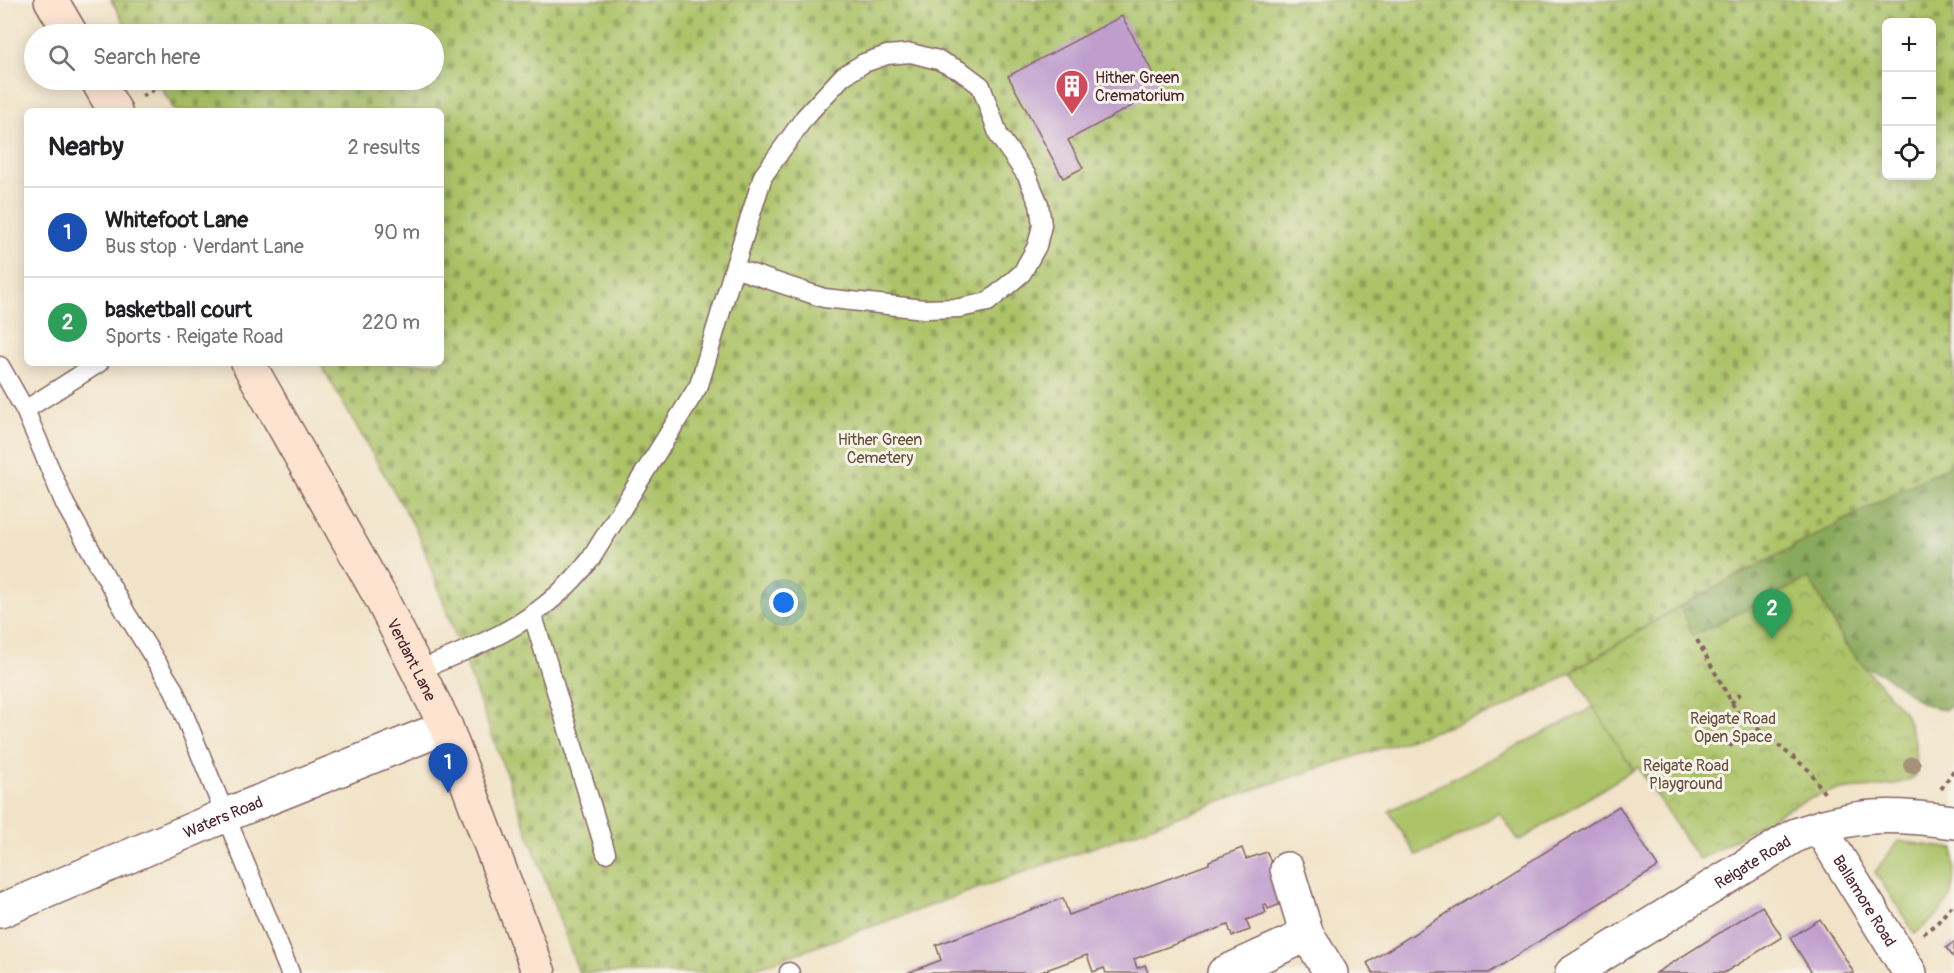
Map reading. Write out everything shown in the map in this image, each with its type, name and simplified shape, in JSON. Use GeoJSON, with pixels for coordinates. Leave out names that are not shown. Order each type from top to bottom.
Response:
{"type":"FeatureCollection","features":[{"type":"Feature","properties":{"kind":"street"},"geometry":{"type":"LineString","coordinates":[[51,0],[65,24]]}},
{"type":"Feature","properties":{"kind":"street"},"geometry":{"type":"LineString","coordinates":[[103,90],[113,108]]}},
{"type":"Feature","properties":{"kind":"street","name":"Verdant Lane"},"geometry":{"type":"LineString","coordinates":[[250,366],[381,598],[446,727],[539,973]]}},
{"type":"Feature","properties":{"kind":"street","name":"Waters Road"},"geometry":{"type":"LineString","coordinates":[[0,911],[226,815],[446,727]]}},
{"type":"Feature","properties":{"kind":"street","name":"Reigate Road"},"geometry":{"type":"LineString","coordinates":[[1572,973],[1796,836],[1829,824],[1882,815],[1945,810]]}},
{"type":"Feature","properties":{"kind":"street","name":"Ballamore Road"},"geometry":{"type":"LineString","coordinates":[[1829,824],[1826,838],[1904,963]]}},
{"type":"Feature","properties":{"kind":"street"},"geometry":{"type":"LineString","coordinates":[[1287,869],[1307,935],[1330,973]]}},
{"type":"Feature","properties":{"kind":"street"},"geometry":{"type":"LineString","coordinates":[[1224,973],[1307,935]]}},
{"type":"Feature","properties":{"kind":"lane"},"geometry":{"type":"LineString","coordinates":[[417,671],[490,640],[534,616],[569,585],[590,560],[699,386],[734,268],[763,176],[826,92],[864,63],[887,55],[911,53],[938,60],[961,71],[981,86],[999,136],[1027,176],[1039,204],[1042,225],[1037,246],[1022,273],[988,302],[960,308],[924,309],[824,298],[734,268]]}},
{"type":"Feature","properties":{"kind":"lane"},"geometry":{"type":"LineString","coordinates":[[0,366],[24,410],[65,504],[126,613],[174,690],[290,973]]}},
{"type":"Feature","properties":{"kind":"lane"},"geometry":{"type":"LineString","coordinates":[[24,410],[94,366]]}},
{"type":"Feature","properties":{"kind":"lane"},"geometry":{"type":"LineString","coordinates":[[534,616],[606,853]]}},
{"type":"Feature","properties":{"kind":"path"},"geometry":{"type":"LineString","coordinates":[[1697,640],[1737,712],[1810,771],[1825,793],[1829,824]]}},
{"type":"Feature","properties":{"kind":"path"},"geometry":{"type":"LineString","coordinates":[[1731,703],[1743,691]]}},
{"type":"Feature","properties":{"kind":"path"},"geometry":{"type":"LineString","coordinates":[[1730,747],[1736,734],[1737,712]]}},
{"type":"Feature","properties":{"kind":"path"},"geometry":{"type":"LineString","coordinates":[[1945,810],[1954,770]]}},
{"type":"Feature","properties":{"kind":"path"},"geometry":{"type":"LineString","coordinates":[[1904,963],[1954,903]]}},
{"type":"Feature","properties":{"kind":"green space","name":"Hither Green Cemetery"},"geometry":{"type":"Polygon","coordinates":[[[111,0],[1954,0],[1954,463],[1678,607],[1572,672],[1500,710],[1264,786],[742,973],[579,973],[418,533],[322,366],[444,366],[444,108],[173,108],[163,90],[444,90],[444,24],[125,24],[111,0]]]}},
{"type":"Feature","properties":{"kind":"green space"},"geometry":{"type":"Polygon","coordinates":[[[1954,463],[1954,705],[1944,710],[1922,703],[1884,675],[1861,665],[1849,650],[1809,578],[1692,636],[1678,607],[1954,463]]]}},
{"type":"Feature","properties":{"kind":"green space","name":"Reigate Road Open Space"},"geometry":{"type":"Polygon","coordinates":[[[1809,578],[1845,645],[1905,713],[1915,741],[1916,776],[1895,784],[1837,790],[1809,799],[1699,860],[1638,767],[1633,770],[1572,672],[1680,606],[1693,636],[1809,578]]]}},
{"type":"Feature","properties":{"kind":"green space"},"geometry":{"type":"Polygon","coordinates":[[[1678,607],[1692,636],[1638,767],[1519,841],[1500,813],[1444,844],[1416,855],[1389,811],[1594,707],[1572,672],[1678,607]]]}},
{"type":"Feature","properties":{"kind":"green space"},"geometry":{"type":"Polygon","coordinates":[[[1898,841],[1954,849],[1952,889],[1949,898],[1938,914],[1915,934],[1875,872],[1898,841]]]}},
{"type":"Feature","properties":{"kind":"building","name":"Hither Green Crematorium"},"geometry":{"type":"Polygon","coordinates":[[[1122,16],[1162,90],[1068,140],[1083,168],[1063,178],[1008,76],[1122,16]]]}},
{"type":"Feature","properties":{"kind":"building"},"geometry":{"type":"Polygon","coordinates":[[[1619,806],[1658,867],[1488,973],[1373,973],[1367,963],[1619,806]]]}},
{"type":"Feature","properties":{"kind":"building"},"geometry":{"type":"Polygon","coordinates":[[[1242,848],[1246,859],[1267,852],[1286,902],[1268,909],[1266,904],[1263,905],[1266,913],[1246,920],[1250,930],[1232,936],[1228,925],[1134,959],[1137,968],[1145,965],[1148,973],[1106,973],[1104,968],[1093,972],[1087,955],[1038,973],[907,973],[941,960],[936,945],[1063,898],[1069,915],[1209,864],[1209,861],[1242,848]]]}},
{"type":"Feature","properties":{"kind":"building"},"geometry":{"type":"Polygon","coordinates":[[[1762,906],[1782,937],[1724,973],[1656,973],[1762,906]]]}},
{"type":"Feature","properties":{"kind":"building"},"geometry":{"type":"Polygon","coordinates":[[[1820,919],[1854,973],[1812,973],[1790,938],[1820,919]]]}},
{"type":"Feature","properties":{"kind":"building"},"geometry":{"type":"Polygon","coordinates":[[[1954,942],[1954,958],[1946,948],[1954,942]]]}},
{"type":"Feature","properties":{"kind":"place","name":"Hither Green Crematorium"},"geometry":{"type":"Point","coordinates":[1072,115]}},
{"type":"Feature","properties":{"kind":"place","name":"basketball court"},"geometry":{"type":"Point","coordinates":[1772,639]}},
{"type":"Feature","properties":{"kind":"place","name":"Whitefoot Lane"},"geometry":{"type":"Point","coordinates":[448,793]}},
{"type":"Feature","properties":{"kind":"park label","name":"Reigate Road Playground"},"geometry":{"type":"Point","coordinates":[1686,774]}}]}
